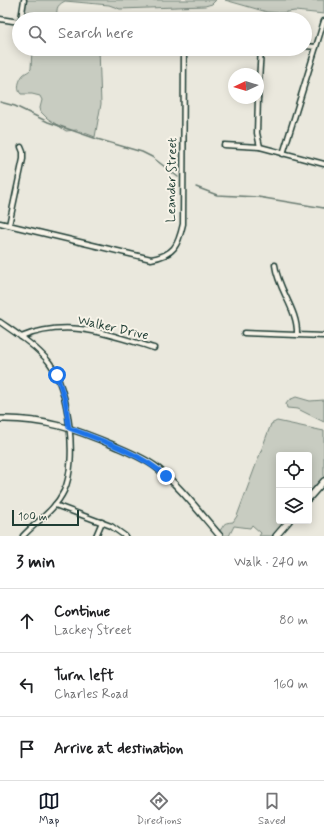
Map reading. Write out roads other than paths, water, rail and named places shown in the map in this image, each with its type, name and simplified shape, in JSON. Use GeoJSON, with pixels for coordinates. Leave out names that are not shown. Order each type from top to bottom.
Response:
{"type":"FeatureCollection","features":[{"type":"Feature","properties":{"kind":"street"},"geometry":{"type":"LineString","coordinates":[[22,12],[24,0]]}},
{"type":"Feature","properties":{"kind":"street"},"geometry":{"type":"LineString","coordinates":[[0,19],[12,21]]}},
{"type":"Feature","properties":{"kind":"street"},"geometry":{"type":"LineString","coordinates":[[283,154],[324,21]]}},
{"type":"Feature","properties":{"kind":"street"},"geometry":{"type":"LineString","coordinates":[[312,47],[316,47]]}},
{"type":"Feature","properties":{"kind":"street","name":"Leander Street"},"geometry":{"type":"LineString","coordinates":[[0,223],[151,259],[173,251],[178,243],[182,224],[184,56]]}},
{"type":"Feature","properties":{"kind":"street"},"geometry":{"type":"LineString","coordinates":[[260,68],[261,56]]}},
{"type":"Feature","properties":{"kind":"street"},"geometry":{"type":"LineString","coordinates":[[258,104],[257,133],[260,147]]}},
{"type":"Feature","properties":{"kind":"street"},"geometry":{"type":"LineString","coordinates":[[224,145],[260,147],[324,164]]}},
{"type":"Feature","properties":{"kind":"street"},"geometry":{"type":"LineString","coordinates":[[9,225],[23,159],[21,147]]}},
{"type":"Feature","properties":{"kind":"street"},"geometry":{"type":"LineString","coordinates":[[275,265],[278,281],[296,322],[297,334]]}},
{"type":"Feature","properties":{"kind":"street"},"geometry":{"type":"LineString","coordinates":[[0,322],[21,337],[50,364],[57,375],[65,400],[69,428],[71,456],[68,482],[64,492],[55,505],[23,536]]}},
{"type":"Feature","properties":{"kind":"street","name":"Walker Drive"},"geometry":{"type":"LineString","coordinates":[[21,337],[43,330],[57,328],[84,328],[120,337],[154,348]]}},
{"type":"Feature","properties":{"kind":"street"},"geometry":{"type":"LineString","coordinates":[[244,333],[324,336]]}},
{"type":"Feature","properties":{"kind":"street"},"geometry":{"type":"LineString","coordinates":[[0,419],[29,420],[69,428],[126,451],[155,466],[178,488],[220,536]]}},
{"type":"Feature","properties":{"kind":"street"},"geometry":{"type":"LineString","coordinates":[[312,495],[324,481]]}},
{"type":"Feature","properties":{"kind":"street"},"geometry":{"type":"LineString","coordinates":[[55,505],[102,522],[118,530],[125,536]]}},
{"type":"Feature","properties":{"kind":"street"},"geometry":{"type":"LineString","coordinates":[[96,536],[102,522]]}},
{"type":"Feature","properties":{"kind":"street"},"geometry":{"type":"LineString","coordinates":[[276,536],[286,524]]}},
{"type":"Feature","properties":{"kind":"waterway"},"geometry":{"type":"LineString","coordinates":[[0,102],[15,106],[48,122],[97,139],[142,152],[152,157],[178,177]]}},
{"type":"Feature","properties":{"kind":"waterway"},"geometry":{"type":"LineString","coordinates":[[196,187],[217,195],[258,197],[324,208]]}}]}
